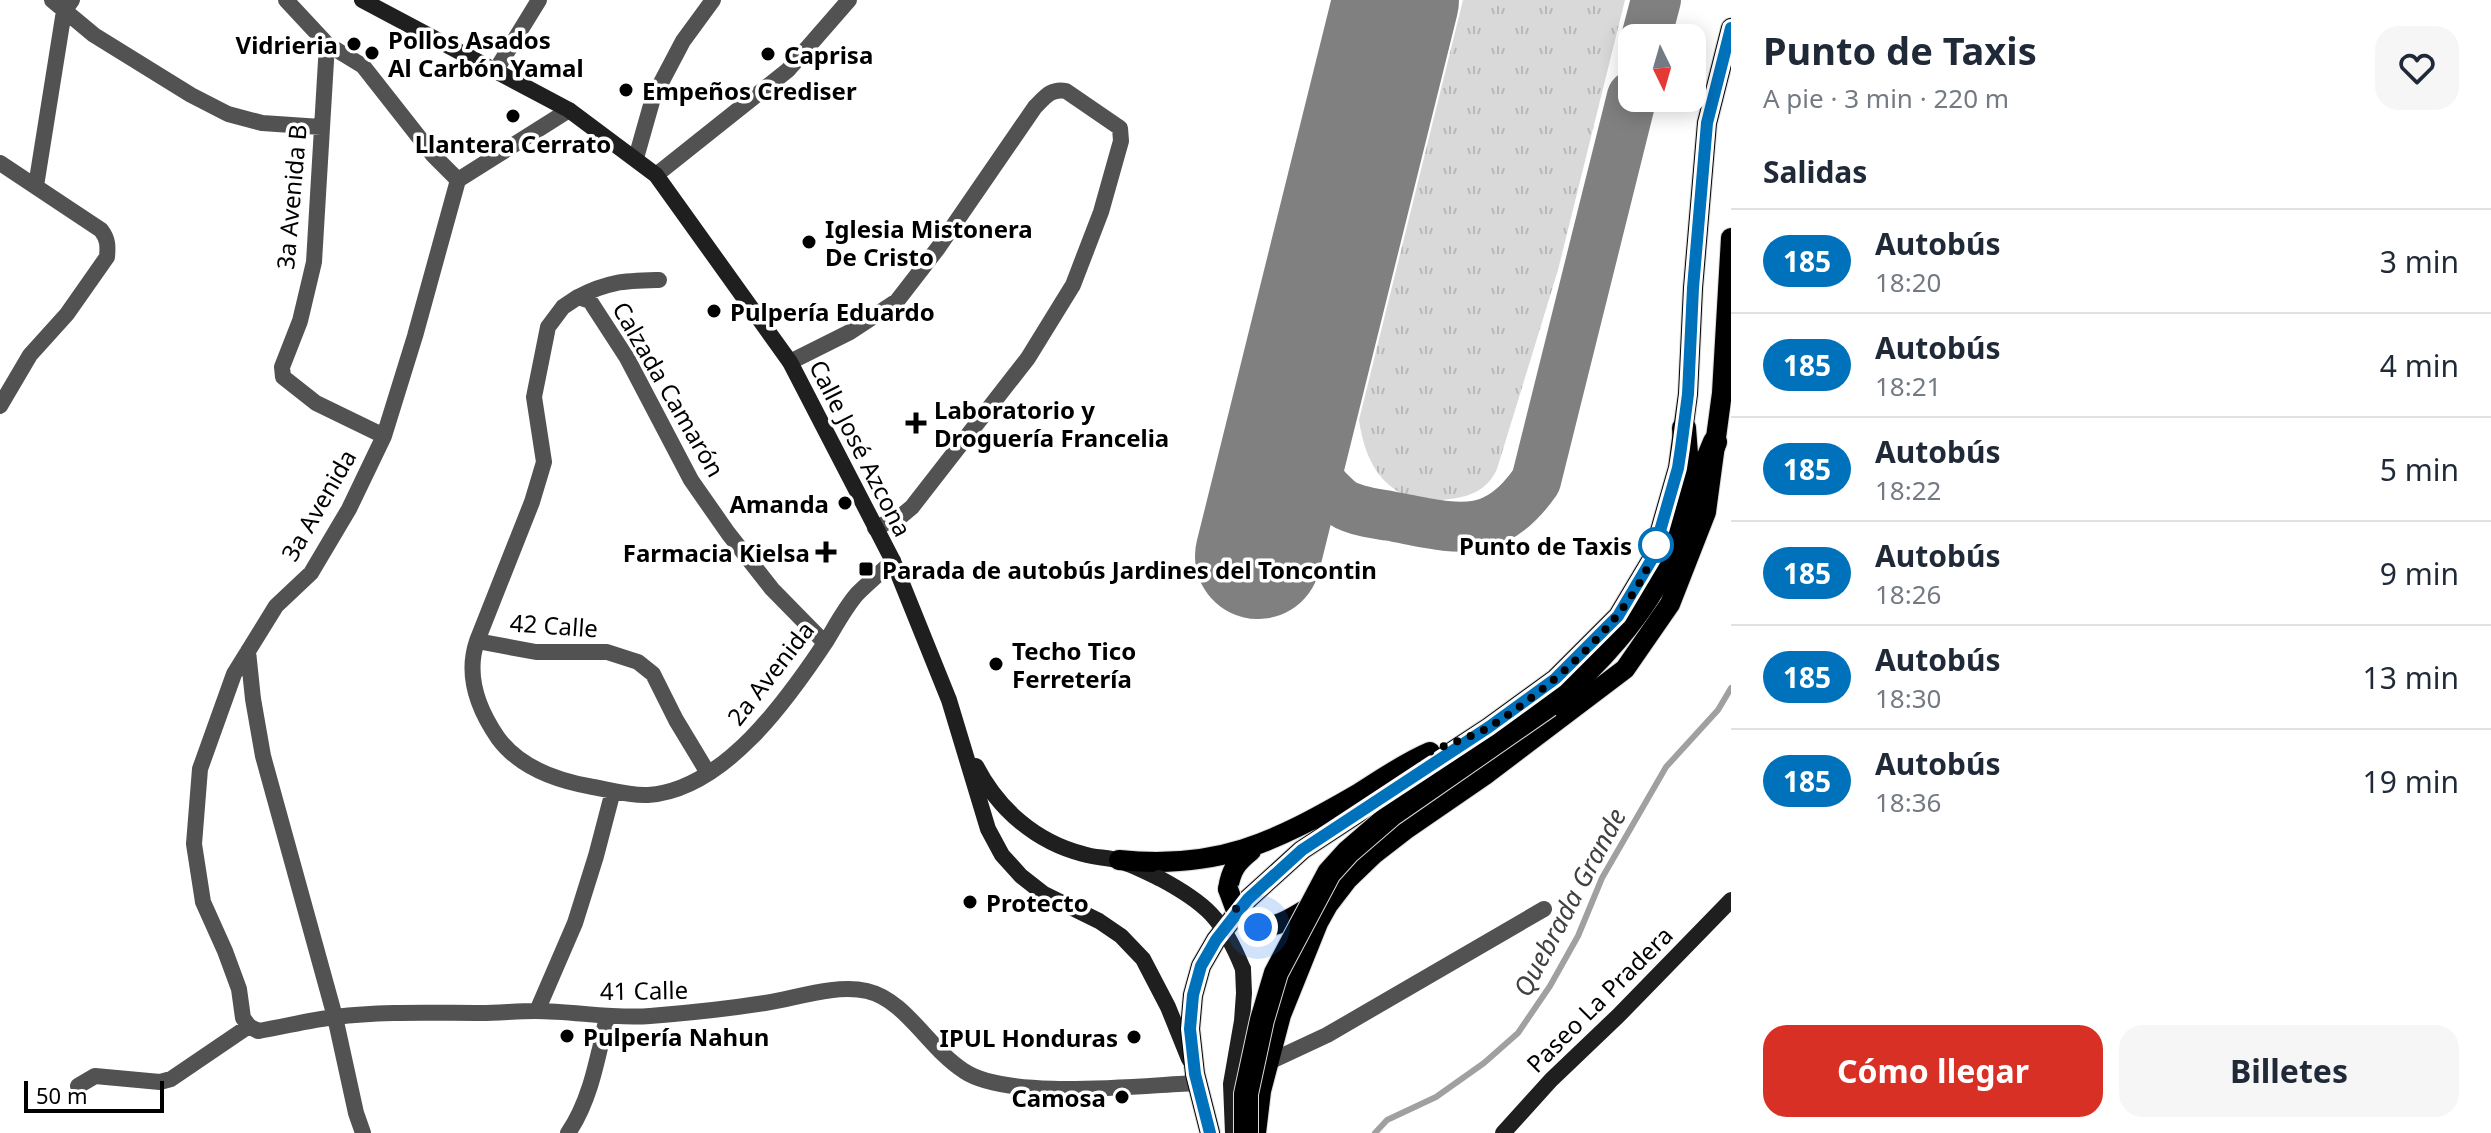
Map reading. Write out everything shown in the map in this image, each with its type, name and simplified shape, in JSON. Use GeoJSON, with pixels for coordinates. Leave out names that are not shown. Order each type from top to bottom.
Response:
{"type":"FeatureCollection","features":[{"type":"Feature","properties":{"kind":"highway"},"geometry":{"type":"LineString","coordinates":[[1682,519],[1688,480],[1684,428]]}},
{"type":"Feature","properties":{"kind":"highway"},"geometry":{"type":"LineString","coordinates":[[1246,1133],[1246,1094],[1276,973],[1329,873],[1392,814],[1549,705],[1607,651],[1653,588],[1669,558],[1715,442]]}},
{"type":"Feature","properties":{"kind":"main road","name":"Calle José Azcona"},"geometry":{"type":"LineString","coordinates":[[362,0],[569,110],[656,175],[790,362],[893,561],[960,732],[983,779],[1007,810],[1052,844],[1084,855],[1119,860],[1188,893],[1213,914],[1231,939],[1243,969],[1244,993],[1231,1084],[1233,1133]]}},
{"type":"Feature","properties":{"kind":"main road"},"geometry":{"type":"LineString","coordinates":[[1210,1133],[1196,1078],[1190,1029],[1193,995],[1201,966],[1216,940],[1248,899],[1302,850],[1489,727],[1555,679],[1618,616],[1652,559],[1678,468],[1684,428],[1707,123],[1731,28]]}},
{"type":"Feature","properties":{"kind":"main road"},"geometry":{"type":"LineString","coordinates":[[1256,1133],[1267,1063],[1281,1015],[1318,923],[1342,889],[1374,854],[1625,669],[1670,604],[1706,512],[1722,393],[1731,238]]}},
{"type":"Feature","properties":{"kind":"main road"},"geometry":{"type":"LineString","coordinates":[[1119,860],[1153,864],[1188,862],[1261,844],[1312,820],[1425,754],[1489,727]]}},
{"type":"Feature","properties":{"kind":"main road","name":"Calle José Azcona"},"geometry":{"type":"LineString","coordinates":[[960,732],[988,829],[1002,855],[1021,876],[1044,894],[1099,921],[1121,936],[1143,959],[1168,1007],[1196,1078]]}},
{"type":"Feature","properties":{"kind":"main road"},"geometry":{"type":"LineString","coordinates":[[1261,844],[1230,871],[1228,889],[1235,908],[1246,922],[1258,927],[1275,926],[1342,889]]}},
{"type":"Feature","properties":{"kind":"main road","name":"Paseo La Pradera"},"geometry":{"type":"LineString","coordinates":[[1503,1133],[1551,1080],[1731,900]]}},
{"type":"Feature","properties":{"kind":"street"},"geometry":{"type":"LineString","coordinates":[[286,0],[327,44],[363,66],[433,155],[458,180],[569,110]]}},
{"type":"Feature","properties":{"kind":"street"},"geometry":{"type":"LineString","coordinates":[[496,70],[539,0]]}},
{"type":"Feature","properties":{"kind":"street"},"geometry":{"type":"LineString","coordinates":[[636,158],[653,98],[683,41],[713,0]]}},
{"type":"Feature","properties":{"kind":"street"},"geometry":{"type":"LineString","coordinates":[[656,175],[788,70],[849,0]]}},
{"type":"Feature","properties":{"kind":"street"},"geometry":{"type":"LineString","coordinates":[[63,4],[106,43],[228,114],[262,123],[321,127]]}},
{"type":"Feature","properties":{"kind":"street"},"geometry":{"type":"LineString","coordinates":[[36,186],[63,4]]}},
{"type":"Feature","properties":{"kind":"street","name":"3a Avenida B"},"geometry":{"type":"LineString","coordinates":[[327,44],[314,262],[300,321],[282,367],[283,377],[316,403],[384,436]]}},
{"type":"Feature","properties":{"kind":"street"},"geometry":{"type":"LineString","coordinates":[[790,362],[850,332],[897,301],[938,248],[1035,107],[1050,92],[1057,89],[1066,91],[1120,128],[1121,141],[1101,212],[1066,297],[1028,358],[912,507],[900,517],[875,528]]}},
{"type":"Feature","properties":{"kind":"street"},"geometry":{"type":"LineString","coordinates":[[0,163],[101,230],[107,238],[107,257],[67,314],[30,355],[0,406]]}},
{"type":"Feature","properties":{"kind":"street","name":"3a Avenida"},"geometry":{"type":"LineString","coordinates":[[249,1026],[243,1018],[239,989],[225,951],[203,902],[194,844],[200,769],[234,674],[276,606],[311,573],[349,509],[384,436],[458,180]]}},
{"type":"Feature","properties":{"kind":"street"},"geometry":{"type":"LineString","coordinates":[[578,297],[600,286],[623,281],[659,280]]}},
{"type":"Feature","properties":{"kind":"street","name":"Calzada Camarón"},"geometry":{"type":"LineString","coordinates":[[613,791],[554,776],[526,764],[505,747],[488,724],[473,682],[472,664],[477,641],[532,502],[544,462],[534,397],[548,327],[563,307],[578,297],[590,301],[619,346],[691,480],[772,589],[825,643]]}},
{"type":"Feature","properties":{"kind":"street","name":"2a Avenida"},"geometry":{"type":"LineString","coordinates":[[613,791],[649,795],[669,791],[708,773],[739,751],[760,729],[825,643],[855,596],[893,561]]}},
{"type":"Feature","properties":{"kind":"street","name":"42 Calle"},"geometry":{"type":"LineString","coordinates":[[477,641],[536,652],[607,652],[638,662],[653,674],[708,773]]}},
{"type":"Feature","properties":{"kind":"street"},"geometry":{"type":"LineString","coordinates":[[248,651],[263,756],[335,1017],[363,1133]]}},
{"type":"Feature","properties":{"kind":"street"},"geometry":{"type":"LineString","coordinates":[[537,1011],[575,923],[613,791]]}},
{"type":"Feature","properties":{"kind":"street"},"geometry":{"type":"LineString","coordinates":[[1267,1063],[1327,1035],[1544,909]]}},
{"type":"Feature","properties":{"kind":"street","name":"41 Calle"},"geometry":{"type":"LineString","coordinates":[[249,1026],[258,1031],[335,1017],[537,1011],[645,1017],[707,1012],[840,989],[867,991],[888,999],[906,1014],[941,1054],[967,1074],[996,1082],[1071,1089],[1196,1078]]}},
{"type":"Feature","properties":{"kind":"street"},"geometry":{"type":"LineString","coordinates":[[568,1133],[592,1078],[607,1017]]}},
{"type":"Feature","properties":{"kind":"street"},"geometry":{"type":"LineString","coordinates":[[78,1086],[95,1076],[160,1082],[171,1079],[249,1026]]}},
{"type":"Feature","properties":{"kind":"green space"},"geometry":{"type":"Polygon","coordinates":[[[1463,0],[1625,0],[1558,270],[1493,477],[1482,488],[1467,495],[1442,500],[1442,505],[1408,497],[1394,489],[1374,468],[1362,438],[1359,420],[1463,0]]]}},
{"type":"Feature","properties":{"kind":"waterway","name":"Quebrada Grande"},"geometry":{"type":"LineString","coordinates":[[1375,1133],[1387,1120],[1436,1097],[1484,1063],[1518,1033],[1550,986],[1578,936],[1602,878],[1666,767],[1718,710],[1731,688]]}},
{"type":"Feature","properties":{"kind":"taxiway"},"geometry":{"type":"LineString","coordinates":[[1650,24],[1656,0]]}},
{"type":"Feature","properties":{"kind":"taxiway"},"geometry":{"type":"LineString","coordinates":[[1296,403],[1305,456],[1327,489],[1349,507],[1453,527],[1488,522],[1520,501],[1536,481],[1628,112]]}},
{"type":"Feature","properties":{"kind":"runway"},"geometry":{"type":"LineString","coordinates":[[1258,556],[1396,0]]}},
{"type":"Feature","properties":{"kind":"bus line","name":"185"},"geometry":{"type":"LineString","coordinates":[[1210,1133],[1195,1074],[1190,1029],[1193,995],[1201,966],[1216,940],[1248,899],[1302,850],[1489,727],[1555,679],[1618,616],[1652,559],[1681,448],[1688,394],[1693,288],[1707,123],[1731,28]]}},
{"type":"Feature","properties":{"kind":"place","name":"Vidrieria"},"geometry":{"type":"Point","coordinates":[354,44]}},
{"type":"Feature","properties":{"kind":"place","name":"Pollos Asados Al Carbón Yamal"},"geometry":{"type":"Point","coordinates":[372,53]}},
{"type":"Feature","properties":{"kind":"place","name":"Caprisa"},"geometry":{"type":"Point","coordinates":[768,54]}},
{"type":"Feature","properties":{"kind":"place","name":"Empeños Crediser"},"geometry":{"type":"Point","coordinates":[626,90]}},
{"type":"Feature","properties":{"kind":"place","name":"Llantera Cerrato"},"geometry":{"type":"Point","coordinates":[513,116]}},
{"type":"Feature","properties":{"kind":"place","name":"Iglesia Mistonera De Cristo"},"geometry":{"type":"Point","coordinates":[809,242]}},
{"type":"Feature","properties":{"kind":"place","name":"Pulpería Eduardo"},"geometry":{"type":"Point","coordinates":[714,311]}},
{"type":"Feature","properties":{"kind":"place","name":"Laboratorio y Droguería Francelia"},"geometry":{"type":"Point","coordinates":[916,423]}},
{"type":"Feature","properties":{"kind":"place","name":"Amanda"},"geometry":{"type":"Point","coordinates":[845,503]}},
{"type":"Feature","properties":{"kind":"place","name":"Punto de Taxis"},"geometry":{"type":"Point","coordinates":[1656,545]}},
{"type":"Feature","properties":{"kind":"place","name":"Farmacia Kielsa"},"geometry":{"type":"Point","coordinates":[826,552]}},
{"type":"Feature","properties":{"kind":"place","name":"Parada de autobús Jardines del Toncontin"},"geometry":{"type":"Point","coordinates":[866,569]}},
{"type":"Feature","properties":{"kind":"place","name":"Techo Tico Ferretería"},"geometry":{"type":"Point","coordinates":[996,664]}},
{"type":"Feature","properties":{"kind":"place","name":"Protecto"},"geometry":{"type":"Point","coordinates":[970,902]}},
{"type":"Feature","properties":{"kind":"place","name":"Pulpería Nahun"},"geometry":{"type":"Point","coordinates":[567,1036]}},
{"type":"Feature","properties":{"kind":"place","name":"IPUL Honduras"},"geometry":{"type":"Point","coordinates":[1134,1037]}},
{"type":"Feature","properties":{"kind":"place","name":"Camosa"},"geometry":{"type":"Point","coordinates":[1122,1097]}},
{"type":"Feature","properties":{"kind":"route"},"geometry":{"type":"LineString","coordinates":[[1258,927],[1246,922],[1235,908],[1228,889],[1230,871],[1239,860],[1261,844],[1312,820],[1425,754],[1489,727],[1555,679],[1618,616],[1652,559],[1656,545]]}}]}
